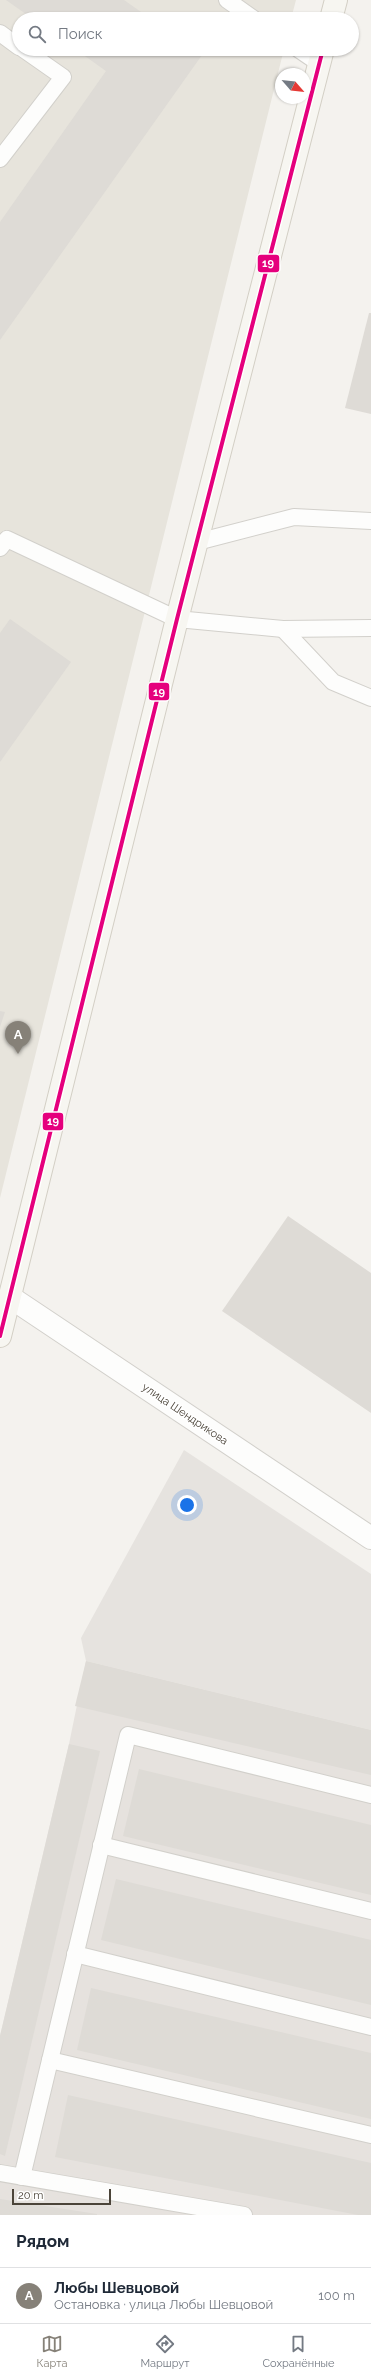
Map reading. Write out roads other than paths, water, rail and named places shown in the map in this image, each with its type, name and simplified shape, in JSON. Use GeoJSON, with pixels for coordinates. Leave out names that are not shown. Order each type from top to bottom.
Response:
{"type":"FeatureCollection","features":[{"type":"Feature","properties":{"kind":"street"},"geometry":{"type":"LineString","coordinates":[[333,12],[336,0]]}},
{"type":"Feature","properties":{"kind":"street"},"geometry":{"type":"LineString","coordinates":[[0,1336],[5,1293],[322,56]]}},
{"type":"Feature","properties":{"kind":"street","name":"улица Шендрикова"},"geometry":{"type":"LineString","coordinates":[[5,1293],[371,1538]]}},
{"type":"Feature","properties":{"kind":"lane"},"geometry":{"type":"LineString","coordinates":[[227,0],[244,12]]}},
{"type":"Feature","properties":{"kind":"lane"},"geometry":{"type":"LineString","coordinates":[[0,33],[12,41]]}},
{"type":"Feature","properties":{"kind":"lane"},"geometry":{"type":"LineString","coordinates":[[0,159],[63,77],[33,56]]}},
{"type":"Feature","properties":{"kind":"lane"},"geometry":{"type":"LineString","coordinates":[[197,542],[294,517],[371,521]]}},
{"type":"Feature","properties":{"kind":"lane"},"geometry":{"type":"LineString","coordinates":[[2,541],[177,619],[283,629],[371,628]]}},
{"type":"Feature","properties":{"kind":"lane"},"geometry":{"type":"LineString","coordinates":[[283,629],[333,682],[371,698]]}},
{"type":"Feature","properties":{"kind":"lane"},"geometry":{"type":"LineString","coordinates":[[22,2177],[128,1735],[371,1795]]}},
{"type":"Feature","properties":{"kind":"lane"},"geometry":{"type":"LineString","coordinates":[[101,1845],[371,1911]]}},
{"type":"Feature","properties":{"kind":"lane"},"geometry":{"type":"LineString","coordinates":[[75,1954],[371,2027]]}},
{"type":"Feature","properties":{"kind":"lane"},"geometry":{"type":"LineString","coordinates":[[50,2060],[371,2135]]}},
{"type":"Feature","properties":{"kind":"lane"},"geometry":{"type":"LineString","coordinates":[[0,2173],[244,2215]]}},
{"type":"Feature","properties":{"kind":"place","name":"Любы Шевцовой"},"geometry":{"type":"Point","coordinates":[18,1054]}}]}
